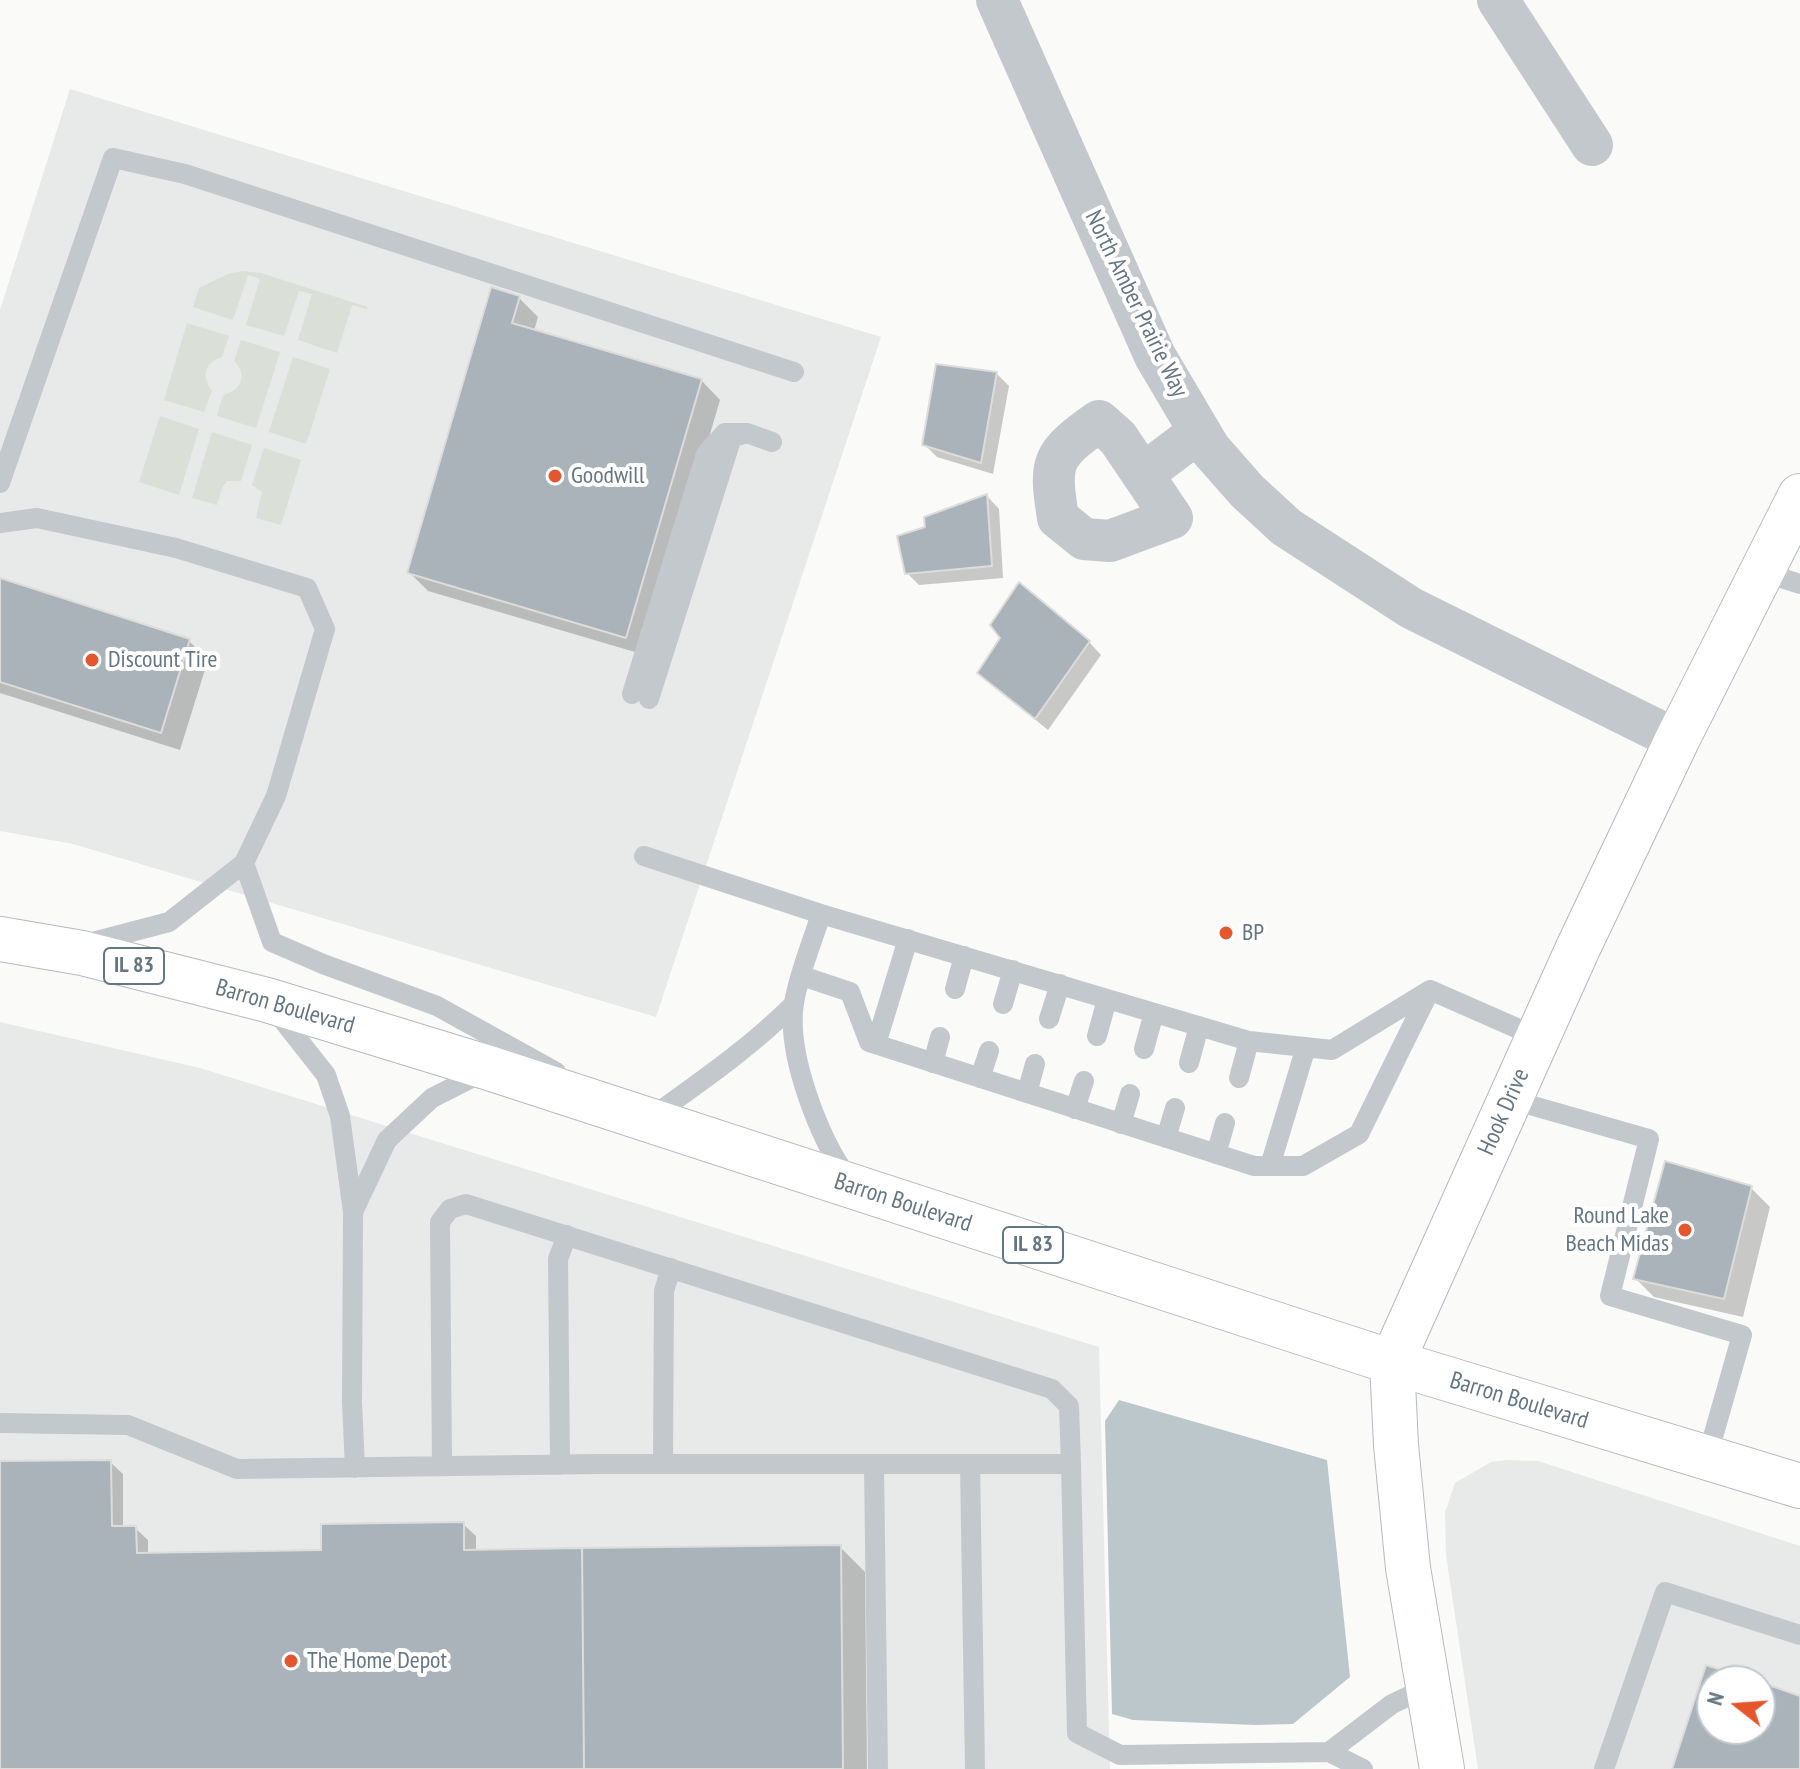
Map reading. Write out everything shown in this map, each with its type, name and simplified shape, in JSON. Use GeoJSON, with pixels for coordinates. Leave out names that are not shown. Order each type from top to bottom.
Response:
{"type":"FeatureCollection","features":[{"type":"Feature","properties":{"kind":"main road","name":"Hook Drive"},"geometry":{"type":"LineString","coordinates":[[1442,1769],[1408,1568],[1396,1445],[1392,1362],[1537,1037],[1677,740],[1781,578],[1800,496]]}},
{"type":"Feature","properties":{"kind":"main road","name":"Barron Boulevard"},"geometry":{"type":"LineString","coordinates":[[0,939],[63,950],[267,1000],[489,1068],[1392,1362],[1800,1486]]}},
{"type":"Feature","properties":{"kind":"street","name":"North Amber Prairie Way"},"geometry":{"type":"LineString","coordinates":[[997,0],[1155,356],[1210,449],[1247,491],[1286,527],[1411,608],[1677,740]]}},
{"type":"Feature","properties":{"kind":"street"},"geometry":{"type":"LineString","coordinates":[[1498,0],[1592,145]]}},
{"type":"Feature","properties":{"kind":"street"},"geometry":{"type":"LineString","coordinates":[[1143,474],[1199,432]]}},
{"type":"Feature","properties":{"kind":"lane"},"geometry":{"type":"LineString","coordinates":[[0,483],[113,158],[185,174],[794,372]]}},
{"type":"Feature","properties":{"kind":"lane"},"geometry":{"type":"LineString","coordinates":[[640,696],[706,454],[725,433],[747,433],[772,442]]}},
{"type":"Feature","properties":{"kind":"lane"},"geometry":{"type":"LineString","coordinates":[[0,523],[37,518],[176,548],[307,588],[325,629],[276,796],[244,863],[169,922],[63,950]]}},
{"type":"Feature","properties":{"kind":"lane"},"geometry":{"type":"LineString","coordinates":[[644,856],[821,914],[1249,1041],[1332,1050],[1430,990]]}},
{"type":"Feature","properties":{"kind":"lane"},"geometry":{"type":"LineString","coordinates":[[244,863],[272,942],[437,1006],[641,1118],[728,1063],[769,1030],[794,1004]]}},
{"type":"Feature","properties":{"kind":"lane"},"geometry":{"type":"LineString","coordinates":[[821,914],[794,1004],[796,1057],[833,1157],[854,1187]]}},
{"type":"Feature","properties":{"kind":"lane"},"geometry":{"type":"LineString","coordinates":[[876,1044],[908,939]]}},
{"type":"Feature","properties":{"kind":"lane"},"geometry":{"type":"LineString","coordinates":[[955,989],[964,956]]}},
{"type":"Feature","properties":{"kind":"lane"},"geometry":{"type":"LineString","coordinates":[[1003,1004],[1013,970]]}},
{"type":"Feature","properties":{"kind":"lane"},"geometry":{"type":"LineString","coordinates":[[802,976],[850,992],[869,1042],[1254,1166],[1303,1166],[1359,1134],[1430,990]]}},
{"type":"Feature","properties":{"kind":"lane"},"geometry":{"type":"LineString","coordinates":[[1049,1019],[1060,984]]}},
{"type":"Feature","properties":{"kind":"lane"},"geometry":{"type":"LineString","coordinates":[[1430,990],[1537,1037]]}},
{"type":"Feature","properties":{"kind":"lane"},"geometry":{"type":"LineString","coordinates":[[1097,1036],[1107,999]]}},
{"type":"Feature","properties":{"kind":"lane"},"geometry":{"type":"LineString","coordinates":[[267,1000],[326,1075],[340,1116],[353,1212],[352,1402],[355,1468]]}},
{"type":"Feature","properties":{"kind":"lane"},"geometry":{"type":"LineString","coordinates":[[1144,1049],[1154,1013]]}},
{"type":"Feature","properties":{"kind":"lane"},"geometry":{"type":"LineString","coordinates":[[1189,1063],[1199,1026]]}},
{"type":"Feature","properties":{"kind":"lane"},"geometry":{"type":"LineString","coordinates":[[933,1063],[940,1037]]}},
{"type":"Feature","properties":{"kind":"lane"},"geometry":{"type":"LineString","coordinates":[[1239,1078],[1249,1041]]}},
{"type":"Feature","properties":{"kind":"lane"},"geometry":{"type":"LineString","coordinates":[[1270,1166],[1306,1047]]}},
{"type":"Feature","properties":{"kind":"lane"},"geometry":{"type":"LineString","coordinates":[[980,1078],[989,1051]]}},
{"type":"Feature","properties":{"kind":"lane"},"geometry":{"type":"LineString","coordinates":[[1027,1093],[1035,1064]]}},
{"type":"Feature","properties":{"kind":"lane"},"geometry":{"type":"LineString","coordinates":[[353,1212],[387,1140],[432,1098],[489,1068]]}},
{"type":"Feature","properties":{"kind":"lane"},"geometry":{"type":"LineString","coordinates":[[1075,1109],[1084,1081]]}},
{"type":"Feature","properties":{"kind":"lane"},"geometry":{"type":"LineString","coordinates":[[1121,1124],[1130,1094]]}},
{"type":"Feature","properties":{"kind":"lane"},"geometry":{"type":"LineString","coordinates":[[1509,1099],[1649,1139],[1610,1296],[1742,1335],[1707,1458]]}},
{"type":"Feature","properties":{"kind":"lane"},"geometry":{"type":"LineString","coordinates":[[1166,1138],[1175,1108]]}},
{"type":"Feature","properties":{"kind":"lane"},"geometry":{"type":"LineString","coordinates":[[1216,1154],[1225,1123]]}},
{"type":"Feature","properties":{"kind":"lane"},"geometry":{"type":"LineString","coordinates":[[442,1466],[440,1222],[450,1209],[466,1204],[1052,1389],[1069,1406],[1077,1733],[1120,1755],[1329,1752],[1363,1769]]}},
{"type":"Feature","properties":{"kind":"lane"},"geometry":{"type":"LineString","coordinates":[[560,1465],[558,1259],[567,1235]]}},
{"type":"Feature","properties":{"kind":"lane"},"geometry":{"type":"LineString","coordinates":[[663,1464],[664,1291],[671,1268]]}},
{"type":"Feature","properties":{"kind":"lane"},"geometry":{"type":"LineString","coordinates":[[0,1423],[128,1425],[237,1469],[663,1464],[1071,1464]]}},
{"type":"Feature","properties":{"kind":"lane"},"geometry":{"type":"LineString","coordinates":[[874,1464],[878,1769]]}},
{"type":"Feature","properties":{"kind":"lane"},"geometry":{"type":"LineString","coordinates":[[970,1464],[975,1769]]}},
{"type":"Feature","properties":{"kind":"lane"},"geometry":{"type":"LineString","coordinates":[[1604,1769],[1665,1592],[1800,1635]]}},
{"type":"Feature","properties":{"kind":"lane"},"geometry":{"type":"LineString","coordinates":[[1329,1752],[1392,1704],[1428,1687]]}},
{"type":"Feature","properties":{"kind":"shaded area"},"geometry":{"type":"Polygon","coordinates":[[[70,89],[881,337],[656,1017],[73,844],[0,831],[0,310],[70,89]]]}},
{"type":"Feature","properties":{"kind":"shaded area"},"geometry":{"type":"Polygon","coordinates":[[[242,271],[261,273],[367,309],[352,305],[337,353],[298,340],[312,294],[299,291],[284,336],[246,325],[260,279],[248,275],[233,320],[193,307],[199,288],[242,271]]]}},
{"type":"Feature","properties":{"kind":"shaded area"},"geometry":{"type":"Polygon","coordinates":[[[187,323],[229,336],[222,357],[211,362],[206,371],[206,380],[212,391],[204,412],[164,400],[187,323]]]}},
{"type":"Feature","properties":{"kind":"shaded area"},"geometry":{"type":"Polygon","coordinates":[[[241,340],[280,352],[256,428],[217,416],[223,395],[235,390],[241,381],[241,371],[234,361],[241,340]]]}},
{"type":"Feature","properties":{"kind":"shaded area"},"geometry":{"type":"Polygon","coordinates":[[[293,357],[330,369],[306,444],[269,432],[293,357]]]}},
{"type":"Feature","properties":{"kind":"shaded area"},"geometry":{"type":"Polygon","coordinates":[[[160,416],[199,429],[179,495],[139,482],[160,416]]]}},
{"type":"Feature","properties":{"kind":"shaded area"},"geometry":{"type":"Polygon","coordinates":[[[212,432],[252,445],[241,481],[227,481],[217,505],[192,498],[212,432]]]}},
{"type":"Feature","properties":{"kind":"shaded area"},"geometry":{"type":"Polygon","coordinates":[[[264,448],[301,460],[281,525],[256,518],[262,492],[252,485],[264,448]]]}},
{"type":"Feature","properties":{"kind":"shaded area"},"geometry":{"type":"Polygon","coordinates":[[[0,1022],[200,1068],[1099,1347],[1110,1769],[0,1769],[0,1022]]]}},
{"type":"Feature","properties":{"kind":"shaded area"},"geometry":{"type":"Polygon","coordinates":[[[1119,1400],[1327,1460],[1350,1677],[1293,1724],[1133,1720],[1112,1714],[1105,1421],[1119,1400]]]}},
{"type":"Feature","properties":{"kind":"shaded area"},"geometry":{"type":"Polygon","coordinates":[[[1538,1461],[1800,1546],[1800,1769],[1478,1769],[1446,1555],[1445,1513],[1455,1483],[1491,1462],[1538,1461]]]}},
{"type":"Feature","properties":{"kind":"building","name":"Goodwill"},"geometry":{"type":"Polygon","coordinates":[[[491,287],[520,296],[512,323],[702,379],[626,638],[407,573],[491,287]]]}},
{"type":"Feature","properties":{"kind":"building"},"geometry":{"type":"Polygon","coordinates":[[[936,364],[997,372],[981,463],[922,445],[936,364]]]}},
{"type":"Feature","properties":{"kind":"building"},"geometry":{"type":"Polygon","coordinates":[[[987,494],[992,566],[905,574],[897,536],[925,527],[924,517],[987,494]]]}},
{"type":"Feature","properties":{"kind":"building","name":"Discount Tire"},"geometry":{"type":"Polygon","coordinates":[[[0,578],[190,639],[161,733],[0,682],[0,578]]]}},
{"type":"Feature","properties":{"kind":"building"},"geometry":{"type":"Polygon","coordinates":[[[1019,582],[1090,641],[1035,719],[977,673],[1000,638],[990,625],[1019,582]]]}},
{"type":"Feature","properties":{"kind":"building"},"geometry":{"type":"Polygon","coordinates":[[[1665,1161],[1752,1186],[1724,1299],[1633,1279],[1665,1161]]]}},
{"type":"Feature","properties":{"kind":"building","name":"The Home Depot"},"geometry":{"type":"Polygon","coordinates":[[[111,1460],[112,1526],[136,1526],[137,1553],[321,1550],[321,1524],[464,1522],[464,1550],[582,1548],[584,1769],[0,1769],[0,1461],[111,1460]]]}},
{"type":"Feature","properties":{"kind":"building"},"geometry":{"type":"Polygon","coordinates":[[[841,1545],[843,1769],[584,1769],[582,1548],[841,1545]]]}},
{"type":"Feature","properties":{"kind":"building"},"geometry":{"type":"Polygon","coordinates":[[[1776,1688],[1800,1696],[1800,1769],[1672,1769],[1696,1696],[1696,1745],[1776,1745],[1776,1688]]]}},
{"type":"Feature","properties":{"kind":"place","name":"Goodwill"},"geometry":{"type":"Point","coordinates":[555,476]}},
{"type":"Feature","properties":{"kind":"place","name":"Discount Tire"},"geometry":{"type":"Point","coordinates":[92,660]}},
{"type":"Feature","properties":{"kind":"place","name":"BP"},"geometry":{"type":"Point","coordinates":[1226,933]}},
{"type":"Feature","properties":{"kind":"place","name":"Round Lake Beach Midas"},"geometry":{"type":"Point","coordinates":[1685,1230]}},
{"type":"Feature","properties":{"kind":"place","name":"The Home Depot"},"geometry":{"type":"Point","coordinates":[291,1661]}}]}
